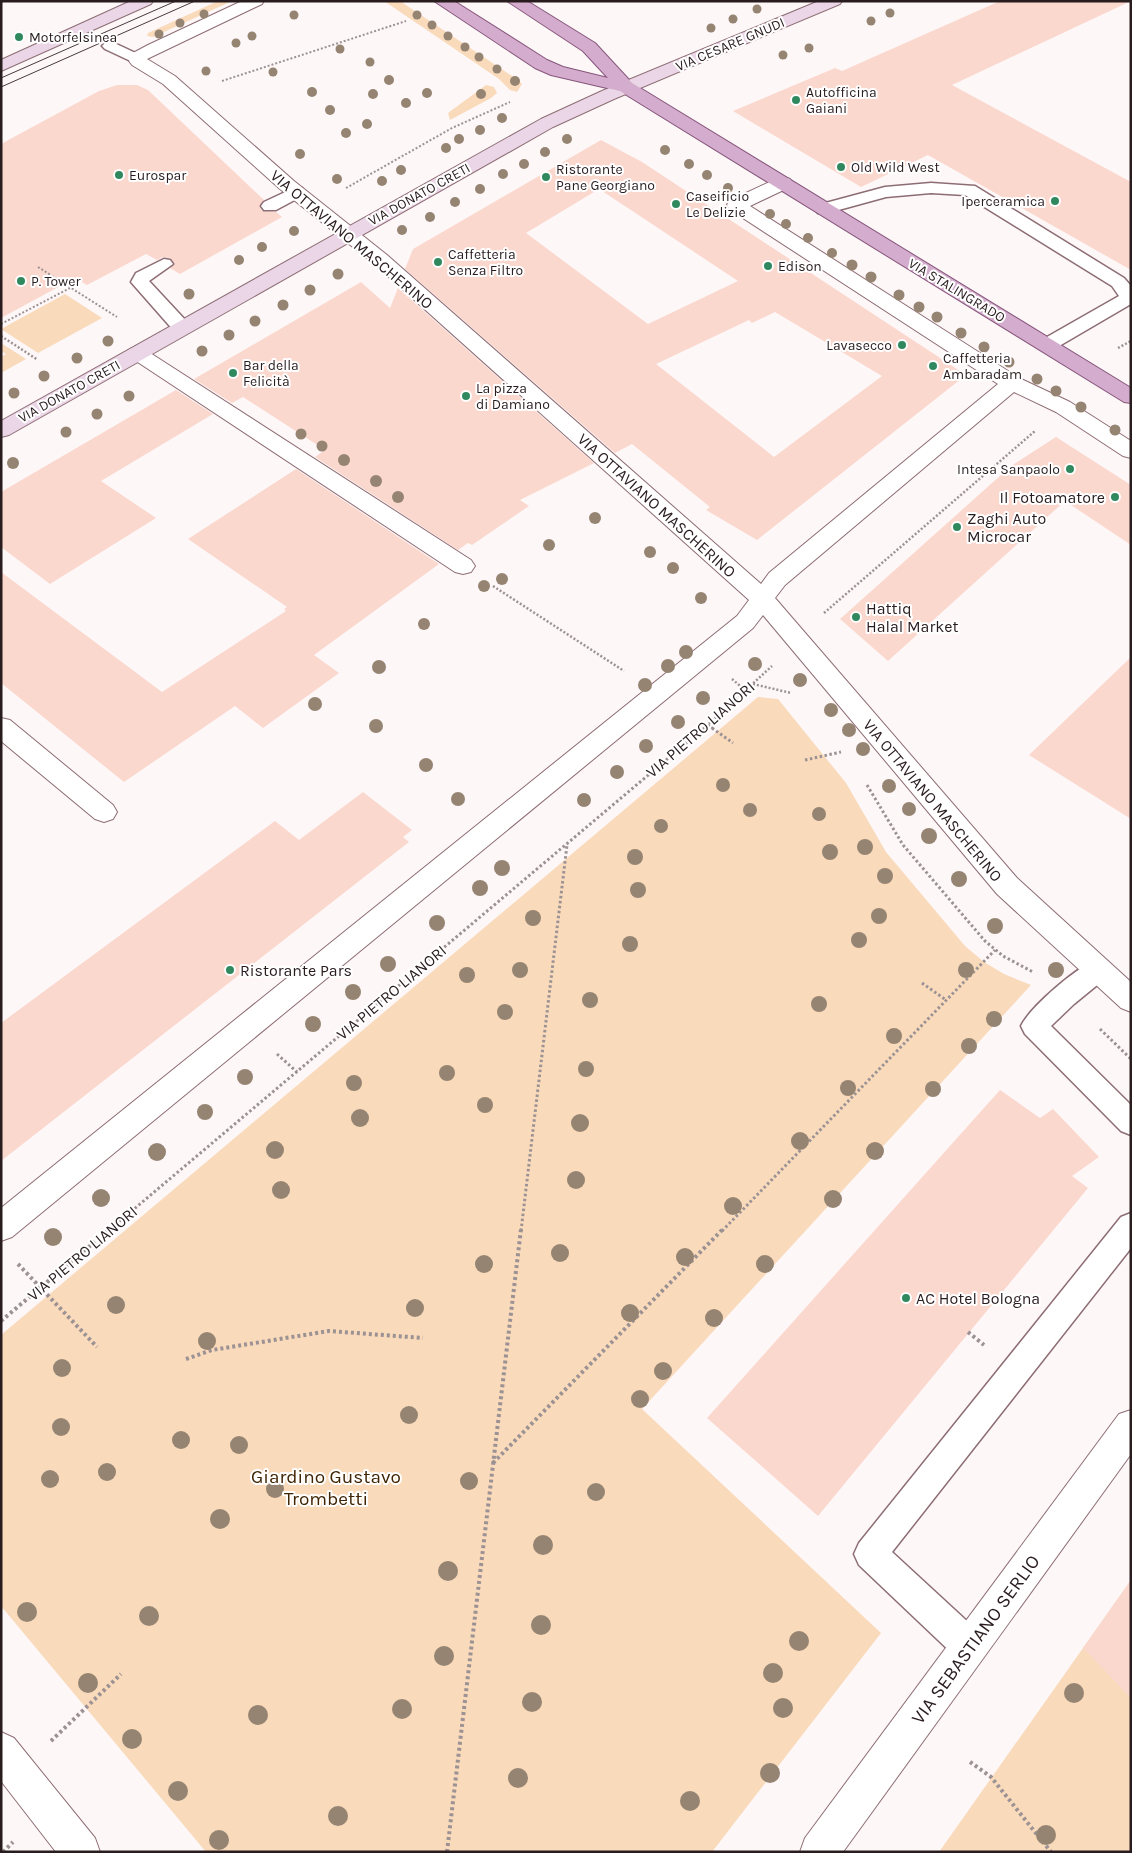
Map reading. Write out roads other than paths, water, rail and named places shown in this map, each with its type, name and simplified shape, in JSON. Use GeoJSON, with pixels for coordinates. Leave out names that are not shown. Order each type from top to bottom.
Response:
{"type":"FeatureCollection","features":[{"type":"Feature","properties":{"kind":"main road"},"geometry":{"type":"LineString","coordinates":[[1,66],[145,1]]}},
{"type":"Feature","properties":{"kind":"main road","name":"VIA STALINGRADO"},"geometry":{"type":"LineString","coordinates":[[442,1],[541,64],[556,70],[626,87]]}},
{"type":"Feature","properties":{"kind":"main road","name":"VIA STALINGRADO"},"geometry":{"type":"LineString","coordinates":[[514,1],[589,48],[626,87],[1131,396]]}},
{"type":"Feature","properties":{"kind":"main road","name":"VIA CESARE GNUDI"},"geometry":{"type":"LineString","coordinates":[[626,87],[834,1]]}},
{"type":"Feature","properties":{"kind":"main road","name":"VIA DONATO CRETI"},"geometry":{"type":"LineString","coordinates":[[1,430],[532,131],[626,87]]}},
{"type":"Feature","properties":{"kind":"street"},"geometry":{"type":"LineString","coordinates":[[137,59],[256,1]]}},
{"type":"Feature","properties":{"kind":"street","name":"VIA OTTAVIANO MASCHERINO"},"geometry":{"type":"LineString","coordinates":[[137,59],[168,80],[296,192],[350,234],[762,599],[1007,886],[1131,1000]]}},
{"type":"Feature","properties":{"kind":"street"},"geometry":{"type":"LineString","coordinates":[[783,184],[736,205],[1012,383],[1063,407],[1131,451]]}},
{"type":"Feature","properties":{"kind":"street","name":"VIA DONATO CRETI"},"geometry":{"type":"LineString","coordinates":[[137,353],[463,566]]}},
{"type":"Feature","properties":{"kind":"street"},"geometry":{"type":"LineString","coordinates":[[1,1227],[745,622],[778,578],[1012,383]]}},
{"type":"Feature","properties":{"kind":"street"},"geometry":{"type":"LineString","coordinates":[[1,727],[104,812]]}},
{"type":"Feature","properties":{"kind":"street","name":"VIA SEBASTIANO SERLIO"},"geometry":{"type":"LineString","coordinates":[[819,1852],[1131,1426]]}},
{"type":"Feature","properties":{"kind":"street"},"geometry":{"type":"LineString","coordinates":[[10,1761],[81,1852]]}},
{"type":"Feature","properties":{"kind":"lane","name":"VIA OTTAVIANO MASCHERINO"},"geometry":{"type":"LineString","coordinates":[[110,46],[137,59]]}},
{"type":"Feature","properties":{"kind":"lane"},"geometry":{"type":"LineString","coordinates":[[824,209],[885,192],[931,188],[969,190],[1118,282],[1130,297],[1047,345]]}},
{"type":"Feature","properties":{"kind":"lane"},"geometry":{"type":"LineString","coordinates":[[270,206],[296,192]]}},
{"type":"Feature","properties":{"kind":"lane"},"geometry":{"type":"LineString","coordinates":[[164,264],[142,277],[140,282],[182,328]]}},
{"type":"Feature","properties":{"kind":"lane"},"geometry":{"type":"LineString","coordinates":[[1098,970],[1065,996],[1034,1026],[1131,1123]]}},
{"type":"Feature","properties":{"kind":"lane"},"geometry":{"type":"LineString","coordinates":[[969,1646],[870,1554],[1131,1226]]}},
{"type":"Feature","properties":{"kind":"tram line"},"geometry":{"type":"LineString","coordinates":[[1,78],[176,1]]}},
{"type":"Feature","properties":{"kind":"tram line"},"geometry":{"type":"LineString","coordinates":[[1,87],[195,1]]}},
{"type":"Feature","properties":{"kind":"place","name":"Motorfelsinea"},"geometry":{"type":"Point","coordinates":[19,37]}},
{"type":"Feature","properties":{"kind":"place","name":"Autofficina Gaiani"},"geometry":{"type":"Point","coordinates":[796,100]}},
{"type":"Feature","properties":{"kind":"place","name":"Old Wild West"},"geometry":{"type":"Point","coordinates":[841,167]}},
{"type":"Feature","properties":{"kind":"place","name":"Eurospar"},"geometry":{"type":"Point","coordinates":[119,175]}},
{"type":"Feature","properties":{"kind":"place","name":"Ristorante Pane Georgiano"},"geometry":{"type":"Point","coordinates":[546,177]}},
{"type":"Feature","properties":{"kind":"place","name":"Iperceramica"},"geometry":{"type":"Point","coordinates":[1055,201]}},
{"type":"Feature","properties":{"kind":"place","name":"Caseificio Le Delizie"},"geometry":{"type":"Point","coordinates":[676,204]}},
{"type":"Feature","properties":{"kind":"place","name":"Caffetteria Senza Filtro"},"geometry":{"type":"Point","coordinates":[438,262]}},
{"type":"Feature","properties":{"kind":"place","name":"Edison"},"geometry":{"type":"Point","coordinates":[768,266]}},
{"type":"Feature","properties":{"kind":"place","name":"P. Tower"},"geometry":{"type":"Point","coordinates":[21,281]}},
{"type":"Feature","properties":{"kind":"place","name":"Lavasecco"},"geometry":{"type":"Point","coordinates":[902,345]}},
{"type":"Feature","properties":{"kind":"place","name":"Caffetteria Ambaradam"},"geometry":{"type":"Point","coordinates":[933,366]}},
{"type":"Feature","properties":{"kind":"place","name":"Bar della Felicità"},"geometry":{"type":"Point","coordinates":[233,373]}},
{"type":"Feature","properties":{"kind":"place","name":"La pizza di Damiano"},"geometry":{"type":"Point","coordinates":[466,396]}},
{"type":"Feature","properties":{"kind":"place","name":"Intesa Sanpaolo"},"geometry":{"type":"Point","coordinates":[1070,469]}},
{"type":"Feature","properties":{"kind":"place","name":"Il Fotoamatore"},"geometry":{"type":"Point","coordinates":[1115,497]}},
{"type":"Feature","properties":{"kind":"place","name":"Zaghi Auto Microcar"},"geometry":{"type":"Point","coordinates":[957,527]}},
{"type":"Feature","properties":{"kind":"place","name":"Hattiq Halal Market"},"geometry":{"type":"Point","coordinates":[856,617]}},
{"type":"Feature","properties":{"kind":"place","name":"Ristorante Pars"},"geometry":{"type":"Point","coordinates":[230,970]}},
{"type":"Feature","properties":{"kind":"place","name":"AC Hotel Bologna"},"geometry":{"type":"Point","coordinates":[906,1298]}},
{"type":"Feature","properties":{"kind":"park label","name":"Giardino Gustavo Trombetti"},"geometry":{"type":"Point","coordinates":[326,1487]}}]}
